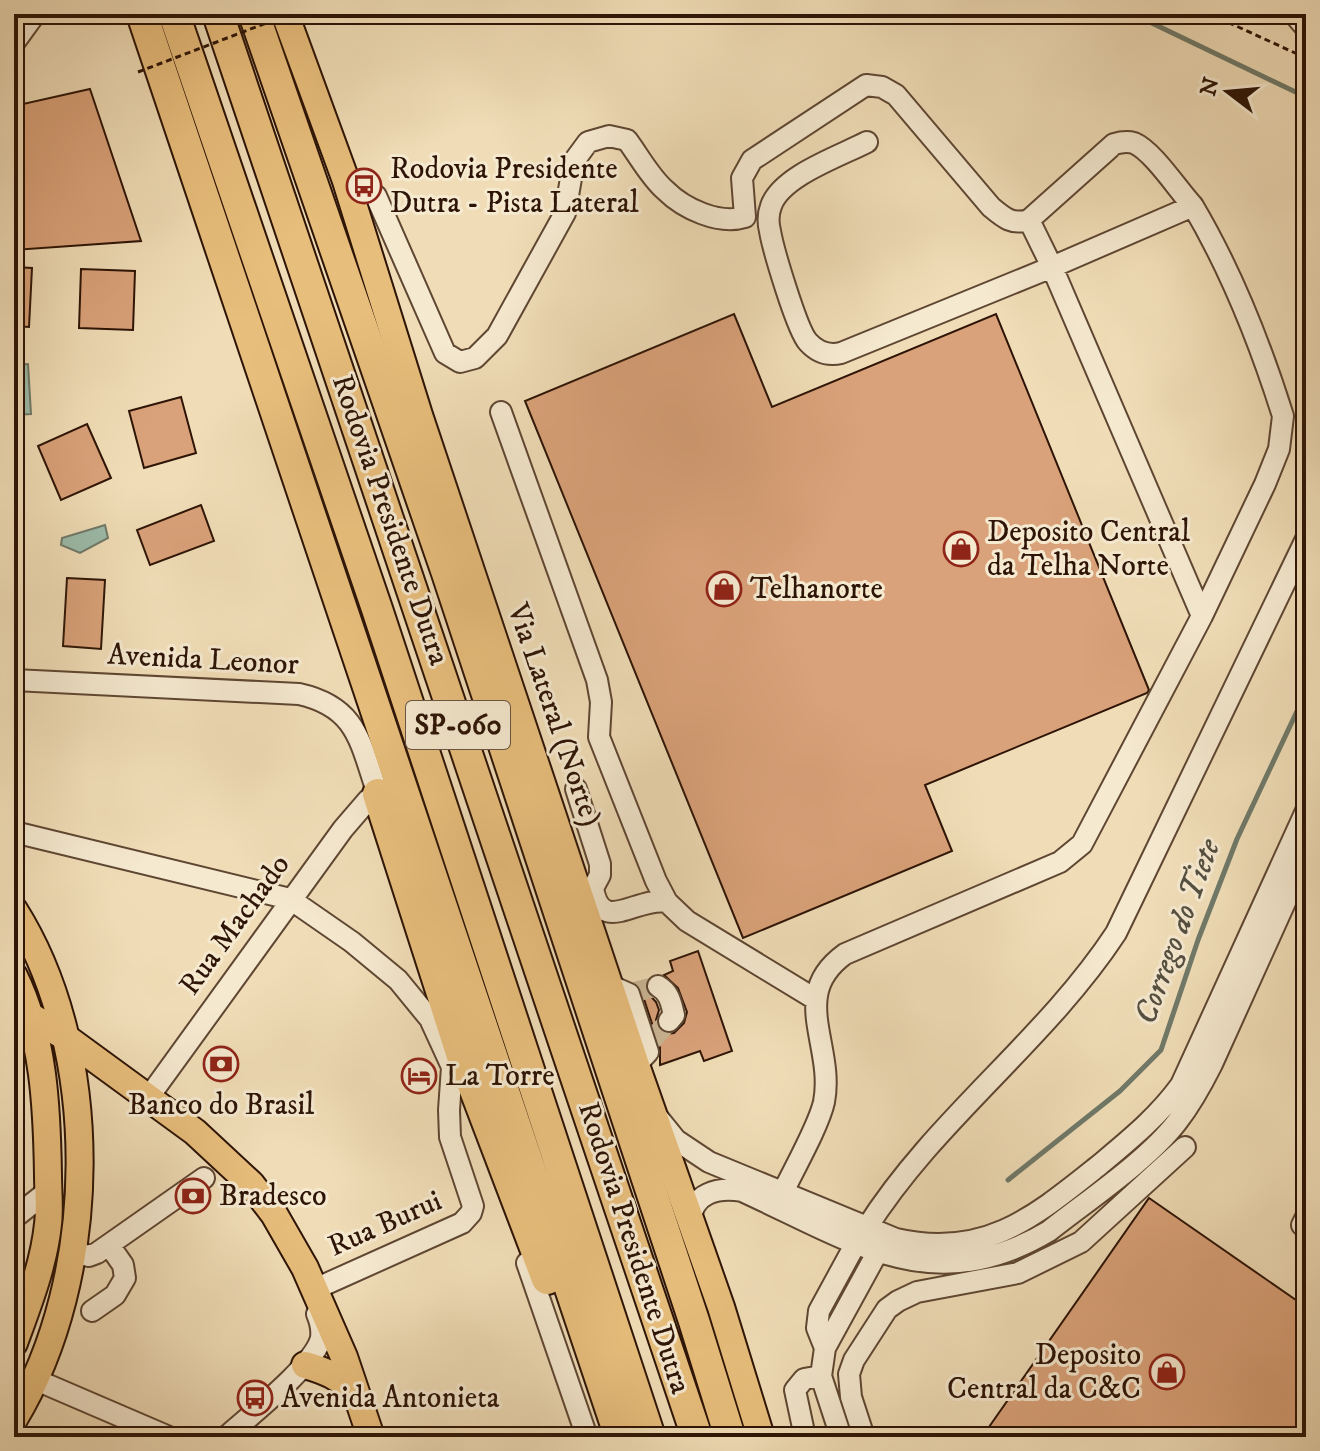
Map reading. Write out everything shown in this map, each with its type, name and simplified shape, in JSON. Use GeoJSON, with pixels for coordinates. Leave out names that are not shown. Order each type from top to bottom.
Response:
{"type":"FeatureCollection","features":[{"type":"Feature","properties":{"kind":"highway","name":"SP-060"},"geometry":{"type":"LineString","coordinates":[[142,14],[620,1437]]}},
{"type":"Feature","properties":{"kind":"highway"},"geometry":{"type":"LineString","coordinates":[[160,14],[189,93],[209,163],[233,215],[249,233]]}},
{"type":"Feature","properties":{"kind":"highway","name":"Rodovia Presidente Dutra"},"geometry":{"type":"LineString","coordinates":[[174,14],[377,609],[650,1437]]}},
{"type":"Feature","properties":{"kind":"highway","name":"Rodovia Presidente Dutra"},"geometry":{"type":"LineString","coordinates":[[218,14],[697,1437]]}},
{"type":"Feature","properties":{"kind":"highway","name":"Rodovia Presidente Dutra"},"geometry":{"type":"LineString","coordinates":[[254,14],[447,573],[730,1437]]}},
{"type":"Feature","properties":{"kind":"highway"},"geometry":{"type":"LineString","coordinates":[[378,794],[462,1056],[582,1373],[602,1413],[620,1437]]}},
{"type":"Feature","properties":{"kind":"highway"},"geometry":{"type":"LineString","coordinates":[[574,954],[576,1018],[615,1148],[711,1437]]}},
{"type":"Feature","properties":{"kind":"main road","name":"Via Lateral (Norte)"},"geometry":{"type":"LineString","coordinates":[[287,14],[345,178],[419,415],[625,991],[645,1053],[651,1109],[735,1348],[761,1437]]}},
{"type":"Feature","properties":{"kind":"main road"},"geometry":{"type":"LineString","coordinates":[[14,910],[43,966],[74,1049],[79,1172],[73,1252],[57,1322],[14,1419]]}},
{"type":"Feature","properties":{"kind":"main road"},"geometry":{"type":"LineString","coordinates":[[14,976],[40,1067],[48,1191],[48,1224],[34,1282],[14,1343]]}},
{"type":"Feature","properties":{"kind":"main road"},"geometry":{"type":"LineString","coordinates":[[22,1011],[195,1132],[251,1184],[274,1214],[310,1278],[371,1437]]}},
{"type":"Feature","properties":{"kind":"main road"},"geometry":{"type":"LineString","coordinates":[[40,1067],[74,1049]]}},
{"type":"Feature","properties":{"kind":"main road"},"geometry":{"type":"LineString","coordinates":[[47,1143],[68,1150],[79,1172]]}},
{"type":"Feature","properties":{"kind":"main road"},"geometry":{"type":"LineString","coordinates":[[305,1365],[329,1372],[344,1381],[359,1401]]}},
{"type":"Feature","properties":{"kind":"street"},"geometry":{"type":"LineString","coordinates":[[14,43],[35,14]]}},
{"type":"Feature","properties":{"kind":"street"},"geometry":{"type":"LineString","coordinates":[[1294,14],[1306,28]]}},
{"type":"Feature","properties":{"kind":"street"},"geometry":{"type":"LineString","coordinates":[[745,217],[742,178],[752,160],[866,85],[882,87],[896,95],[998,214],[1018,223],[1029,220],[1114,144],[1136,144],[1193,206],[1216,246],[1261,347],[1283,416],[1273,465],[1202,616],[1082,844],[1060,862],[845,954],[823,974],[815,999],[826,1069],[823,1106],[783,1192]]}},
{"type":"Feature","properties":{"kind":"street"},"geometry":{"type":"LineString","coordinates":[[376,196],[445,353],[460,362],[475,358],[497,336],[565,213],[574,161],[588,142],[609,136],[627,140],[665,190],[689,207],[722,221],[745,217],[770,232]]}},
{"type":"Feature","properties":{"kind":"street"},"geometry":{"type":"LineString","coordinates":[[867,142],[800,176],[782,189],[771,204],[770,232],[804,337],[825,354],[841,353],[1193,206]]}},
{"type":"Feature","properties":{"kind":"street"},"geometry":{"type":"LineString","coordinates":[[1029,220],[1202,616]]}},
{"type":"Feature","properties":{"kind":"street"},"geometry":{"type":"LineString","coordinates":[[384,301],[416,289]]}},
{"type":"Feature","properties":{"kind":"street"},"geometry":{"type":"LineString","coordinates":[[501,412],[597,680],[601,702],[599,737],[667,902],[704,933],[815,999]]}},
{"type":"Feature","properties":{"kind":"street"},"geometry":{"type":"LineString","coordinates":[[825,1348],[817,1328],[819,1311],[881,1204],[1090,973],[1116,933],[1306,539]]}},
{"type":"Feature","properties":{"kind":"street","name":"Avenida Leonor"},"geometry":{"type":"LineString","coordinates":[[14,680],[299,694],[319,699],[338,709],[353,726],[378,794]]}},
{"type":"Feature","properties":{"kind":"street"},"geometry":{"type":"LineString","coordinates":[[576,789],[600,864],[600,875],[593,888],[600,908],[613,913],[649,901],[667,902]]}},
{"type":"Feature","properties":{"kind":"street","name":"Rua Machado"},"geometry":{"type":"LineString","coordinates":[[148,1098],[290,899],[356,812],[378,794]]}},
{"type":"Feature","properties":{"kind":"street"},"geometry":{"type":"LineString","coordinates":[[651,1109],[665,1129],[691,1152],[783,1192],[861,1236],[877,1253],[933,1263],[961,1262],[1020,1247],[1049,1231],[1155,1146],[1176,1123],[1207,1074],[1306,811]]}},
{"type":"Feature","properties":{"kind":"street"},"geometry":{"type":"LineString","coordinates":[[14,832],[115,859],[290,899],[352,942],[398,980],[430,1019],[452,1067],[505,1198],[587,1437]]}},
{"type":"Feature","properties":{"kind":"street"},"geometry":{"type":"LineString","coordinates":[[690,1221],[692,1210],[703,1196],[715,1190],[734,1189],[861,1236],[916,1244],[976,1240],[1017,1226],[1068,1190],[1142,1130],[1164,1108],[1181,1085],[1267,918],[1306,856]]}},
{"type":"Feature","properties":{"kind":"street"},"geometry":{"type":"LineString","coordinates":[[658,986],[666,991],[671,1003],[674,1015],[669,1021]]}},
{"type":"Feature","properties":{"kind":"street","name":"Rua Burui"},"geometry":{"type":"LineString","coordinates":[[310,1278],[462,1223],[471,1213],[472,1202],[450,1137],[452,1067]]}},
{"type":"Feature","properties":{"kind":"street"},"geometry":{"type":"LineString","coordinates":[[864,1437],[851,1397],[849,1374],[854,1360],[887,1309],[908,1294],[1018,1273],[1060,1254],[1081,1242],[1185,1147]]}},
{"type":"Feature","properties":{"kind":"street"},"geometry":{"type":"LineString","coordinates":[[73,1252],[89,1256],[109,1245],[204,1178]]}},
{"type":"Feature","properties":{"kind":"street"},"geometry":{"type":"LineString","coordinates":[[17,1217],[48,1191]]}},
{"type":"Feature","properties":{"kind":"street"},"geometry":{"type":"LineString","coordinates":[[17,1217],[37,1216],[48,1224]]}},
{"type":"Feature","properties":{"kind":"street"},"geometry":{"type":"LineString","coordinates":[[92,1311],[115,1295],[125,1278],[123,1265],[109,1245]]}},
{"type":"Feature","properties":{"kind":"street"},"geometry":{"type":"LineString","coordinates":[[841,1437],[821,1376],[825,1348],[877,1253]]}},
{"type":"Feature","properties":{"kind":"street"},"geometry":{"type":"LineString","coordinates":[[226,1437],[305,1365],[317,1348],[322,1335],[307,1287],[310,1278]]}},
{"type":"Feature","properties":{"kind":"street"},"geometry":{"type":"LineString","coordinates":[[805,1437],[795,1390],[804,1379],[821,1376]]}},
{"type":"Feature","properties":{"kind":"street"},"geometry":{"type":"LineString","coordinates":[[34,1379],[169,1437]]}},
{"type":"Feature","properties":{"kind":"path"},"geometry":{"type":"LineString","coordinates":[[138,72],[287,14]]}},
{"type":"Feature","properties":{"kind":"path"},"geometry":{"type":"LineString","coordinates":[[1210,14],[1306,58]]}},
{"type":"Feature","properties":{"kind":"shaded area"},"geometry":{"type":"Polygon","coordinates":[[[28,364],[31,414],[14,415],[14,365],[28,364]]]}},
{"type":"Feature","properties":{"kind":"shaded area"},"geometry":{"type":"Polygon","coordinates":[[[105,525],[108,538],[80,553],[61,545],[62,538],[105,525]]]}},
{"type":"Feature","properties":{"kind":"building"},"geometry":{"type":"Polygon","coordinates":[[[90,89],[141,241],[14,250],[14,106],[90,89]]]}},
{"type":"Feature","properties":{"kind":"building"},"geometry":{"type":"Polygon","coordinates":[[[14,267],[32,268],[29,327],[14,326],[14,267]]]}},
{"type":"Feature","properties":{"kind":"building"},"geometry":{"type":"Polygon","coordinates":[[[81,269],[135,271],[133,330],[79,328],[81,269]]]}},
{"type":"Feature","properties":{"kind":"building"},"geometry":{"type":"Polygon","coordinates":[[[734,314],[772,407],[996,314],[1149,690],[925,785],[952,851],[743,938],[525,401],[734,314]]]}},
{"type":"Feature","properties":{"kind":"building"},"geometry":{"type":"Polygon","coordinates":[[[181,397],[196,453],[144,468],[129,411],[181,397]]]}},
{"type":"Feature","properties":{"kind":"building"},"geometry":{"type":"Polygon","coordinates":[[[87,424],[111,478],[61,500],[38,446],[87,424]]]}},
{"type":"Feature","properties":{"kind":"building"},"geometry":{"type":"Polygon","coordinates":[[[201,505],[214,541],[150,565],[137,530],[201,505]]]}},
{"type":"Feature","properties":{"kind":"building"},"geometry":{"type":"Polygon","coordinates":[[[67,578],[105,580],[101,649],[63,646],[67,578]]]}},
{"type":"Feature","properties":{"kind":"building"},"geometry":{"type":"Polygon","coordinates":[[[698,951],[732,1051],[704,1061],[700,1051],[660,1065],[660,1048],[637,984],[646,981],[646,991],[659,1010],[656,1020],[660,1030],[666,1034],[674,1033],[684,1023],[687,1012],[678,988],[664,975],[673,971],[670,961],[698,951]]]}},
{"type":"Feature","properties":{"kind":"building","name":"Deposito Central da C&C"},"geometry":{"type":"Polygon","coordinates":[[[1149,1198],[1306,1307],[1306,1437],[982,1437],[1149,1198]]]}},
{"type":"Feature","properties":{"kind":"waterway"},"geometry":{"type":"LineString","coordinates":[[1133,14],[1306,97]]}},
{"type":"Feature","properties":{"kind":"waterway","name":"Corrego do Tiete"},"geometry":{"type":"LineString","coordinates":[[1008,1180],[1120,1091],[1161,1050],[1198,940],[1237,839],[1306,692]]}},
{"type":"Feature","properties":{"kind":"tunnel"},"geometry":{"type":"LineString","coordinates":[[635,992],[658,986]]}},
{"type":"Feature","properties":{"kind":"tunnel"},"geometry":{"type":"LineString","coordinates":[[651,1041],[669,1021]]}},
{"type":"Feature","properties":{"kind":"place","name":"Rodovia Presidente Dutra - Pista Lateral"},"geometry":{"type":"Point","coordinates":[364,186]}},
{"type":"Feature","properties":{"kind":"place","name":"Deposito Central da Telha Norte"},"geometry":{"type":"Point","coordinates":[961,549]}},
{"type":"Feature","properties":{"kind":"place","name":"Telhanorte"},"geometry":{"type":"Point","coordinates":[724,589]}},
{"type":"Feature","properties":{"kind":"place","name":"Banco do Brasil"},"geometry":{"type":"Point","coordinates":[221,1064]}},
{"type":"Feature","properties":{"kind":"place","name":"La Torre"},"geometry":{"type":"Point","coordinates":[419,1076]}},
{"type":"Feature","properties":{"kind":"place","name":"Bradesco"},"geometry":{"type":"Point","coordinates":[193,1196]}},
{"type":"Feature","properties":{"kind":"place","name":"Deposito Central da C&C"},"geometry":{"type":"Point","coordinates":[1167,1372]}},
{"type":"Feature","properties":{"kind":"place","name":"Avenida Antonieta"},"geometry":{"type":"Point","coordinates":[255,1398]}}]}
